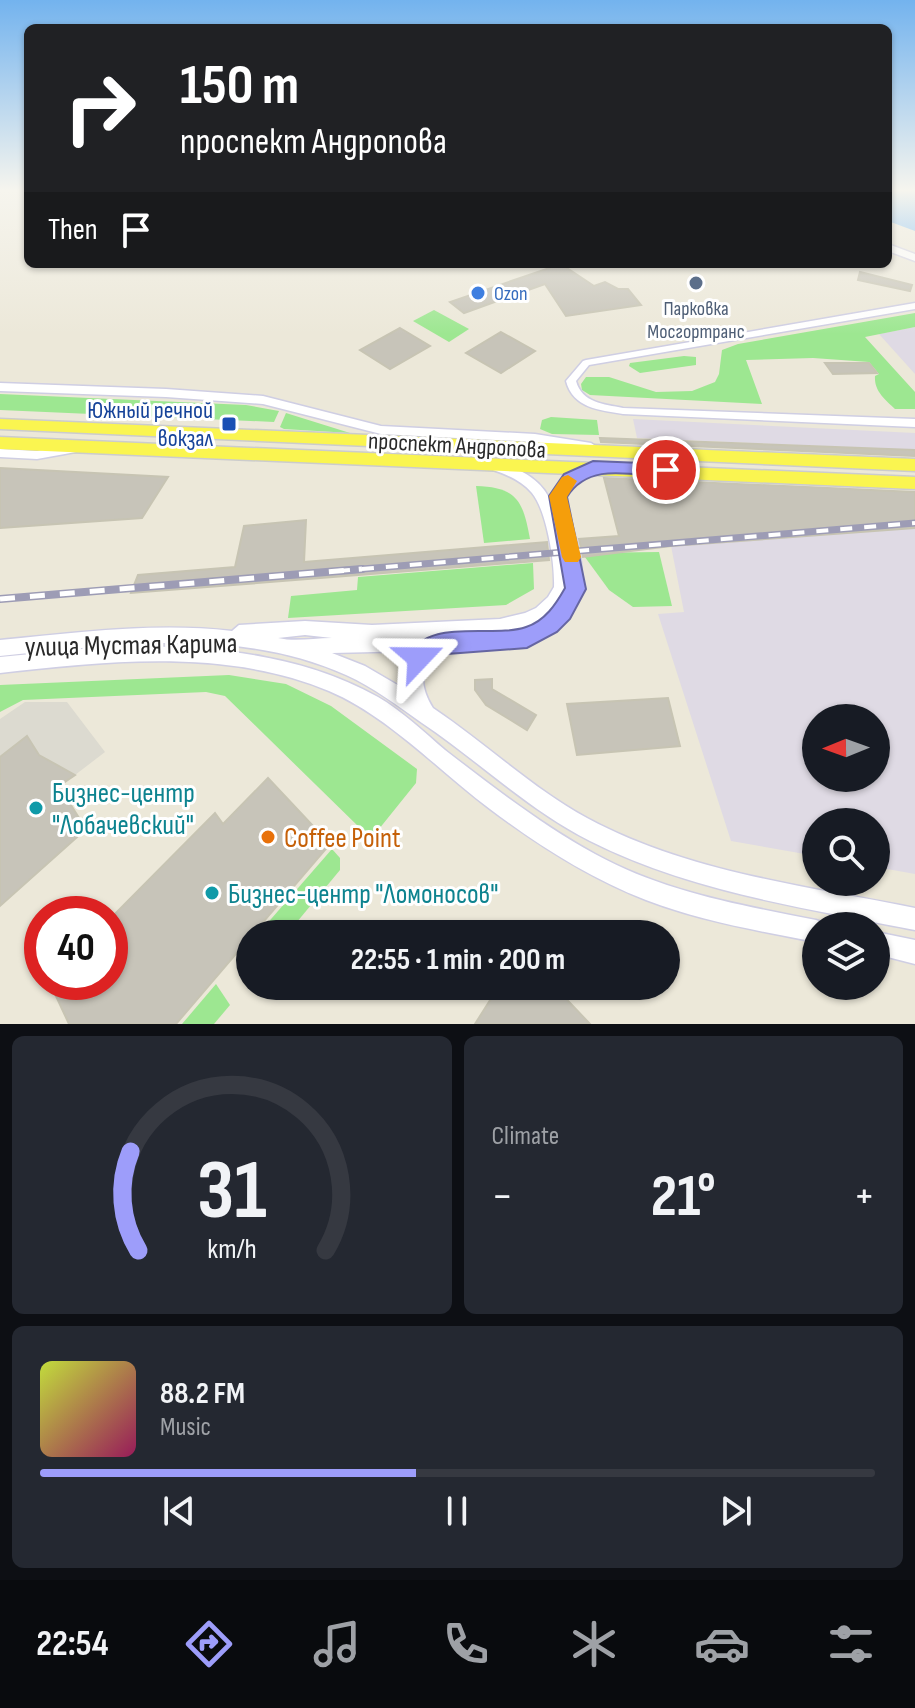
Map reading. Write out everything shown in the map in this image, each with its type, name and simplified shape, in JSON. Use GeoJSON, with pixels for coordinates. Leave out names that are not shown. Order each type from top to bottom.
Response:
{"type":"FeatureCollection","features":[{"type":"Feature","properties":{"kind":"main road"},"geometry":{"type":"LineString","coordinates":[[892,247],[915,256]]}},
{"type":"Feature","properties":{"kind":"main road","name":"проспект Андропова"},"geometry":{"type":"LineString","coordinates":[[0,424],[915,465]]}},
{"type":"Feature","properties":{"kind":"main road","name":"проспект Андропова"},"geometry":{"type":"LineString","coordinates":[[0,443],[915,483]]}},
{"type":"Feature","properties":{"kind":"street"},"geometry":{"type":"LineString","coordinates":[[915,306],[586,363],[571,381],[572,390],[582,400],[623,411],[915,423]]}},
{"type":"Feature","properties":{"kind":"street"},"geometry":{"type":"LineString","coordinates":[[0,387],[263,400],[381,430],[535,438],[631,453]]}},
{"type":"Feature","properties":{"kind":"street"},"geometry":{"type":"LineString","coordinates":[[0,453],[37,455],[89,447]]}},
{"type":"Feature","properties":{"kind":"street"},"geometry":{"type":"LineString","coordinates":[[219,635],[305,628],[372,633],[510,625],[526,621],[552,605],[562,582],[542,496],[513,471],[483,462]]}},
{"type":"Feature","properties":{"kind":"street"},"geometry":{"type":"LineString","coordinates":[[344,655],[527,638],[549,625],[562,612],[576,589],[558,496],[570,478],[593,467]]}},
{"type":"Feature","properties":{"kind":"street"},"geometry":{"type":"LineString","coordinates":[[344,655],[372,633]]}},
{"type":"Feature","properties":{"kind":"street","name":"улица Мустая Карима"},"geometry":{"type":"LineString","coordinates":[[0,648],[219,635],[344,655],[571,820],[630,850],[699,874],[915,919]]}},
{"type":"Feature","properties":{"kind":"street"},"geometry":{"type":"LineString","coordinates":[[432,719],[416,697],[413,685],[415,669],[424,653],[447,644]]}},
{"type":"Feature","properties":{"kind":"street"},"geometry":{"type":"LineString","coordinates":[[194,656],[280,645]]}},
{"type":"Feature","properties":{"kind":"street"},"geometry":{"type":"LineString","coordinates":[[344,655],[351,690]]}},
{"type":"Feature","properties":{"kind":"street","name":"улица Мустая Карима"},"geometry":{"type":"LineString","coordinates":[[0,665],[56,659],[194,656],[287,667],[351,690],[523,820],[590,863],[682,901],[802,928]]}},
{"type":"Feature","properties":{"kind":"street"},"geometry":{"type":"LineString","coordinates":[[890,946],[915,952]]}},
{"type":"Feature","properties":{"kind":"shaded area"},"geometry":{"type":"Polygon","coordinates":[[[915,327],[915,374],[879,334],[915,327]]]}},
{"type":"Feature","properties":{"kind":"shaded area"},"geometry":{"type":"Polygon","coordinates":[[[633,419],[915,433],[915,450],[637,438],[633,419]]]}},
{"type":"Feature","properties":{"kind":"shaded area"},"geometry":{"type":"Polygon","coordinates":[[[915,528],[915,874],[890,870],[890,808],[802,808],[802,854],[731,841],[658,614],[684,612],[671,546],[915,528]]]}},
{"type":"Feature","properties":{"kind":"shaded area"},"geometry":{"type":"Polygon","coordinates":[[[25,702],[67,702],[105,752],[75,775],[39,755],[27,736],[0,757],[0,719],[25,702]]]}},
{"type":"Feature","properties":{"kind":"green space"},"geometry":{"type":"Polygon","coordinates":[[[434,310],[469,329],[449,342],[413,321],[434,310]]]}},
{"type":"Feature","properties":{"kind":"green space"},"geometry":{"type":"Polygon","coordinates":[[[915,313],[915,327],[865,337],[915,392],[915,409],[895,409],[888,402],[876,386],[875,376],[879,374],[869,362],[813,358],[746,360],[762,404],[590,395],[582,390],[581,384],[586,377],[609,377],[656,392],[692,391],[715,382],[722,350],[738,344],[915,313]]]}},
{"type":"Feature","properties":{"kind":"green space"},"geometry":{"type":"Polygon","coordinates":[[[696,357],[696,365],[640,373],[629,366],[630,363],[696,357]]]}},
{"type":"Feature","properties":{"kind":"green space"},"geometry":{"type":"Polygon","coordinates":[[[0,394],[246,405],[279,411],[274,422],[0,410],[0,394]]]}},
{"type":"Feature","properties":{"kind":"green space"},"geometry":{"type":"Polygon","coordinates":[[[286,413],[350,433],[284,429],[280,427],[286,413]]]}},
{"type":"Feature","properties":{"kind":"green space"},"geometry":{"type":"Polygon","coordinates":[[[551,417],[597,420],[599,435],[552,434],[540,429],[542,420],[551,417]]]}},
{"type":"Feature","properties":{"kind":"green space"},"geometry":{"type":"Polygon","coordinates":[[[476,486],[510,493],[525,515],[530,539],[484,543],[476,486]]]}},
{"type":"Feature","properties":{"kind":"green space"},"geometry":{"type":"Polygon","coordinates":[[[659,552],[672,606],[633,607],[609,590],[582,553],[659,552]]]}},
{"type":"Feature","properties":{"kind":"green space"},"geometry":{"type":"Polygon","coordinates":[[[533,563],[534,589],[506,605],[288,618],[291,596],[357,590],[358,577],[533,563]]]}},
{"type":"Feature","properties":{"kind":"green space"},"geometry":{"type":"Polygon","coordinates":[[[229,675],[286,684],[331,706],[417,769],[416,783],[379,829],[371,833],[361,829],[225,696],[206,692],[23,700],[0,712],[0,685],[229,675]]]}},
{"type":"Feature","properties":{"kind":"green space"},"geometry":{"type":"Polygon","coordinates":[[[332,849],[340,858],[340,870],[299,920],[270,920],[332,849]]]}},
{"type":"Feature","properties":{"kind":"green space"},"geometry":{"type":"Polygon","coordinates":[[[216,984],[230,1005],[214,1024],[182,1024],[216,984]]]}},
{"type":"Feature","properties":{"kind":"building"},"geometry":{"type":"Polygon","coordinates":[[[549,268],[567,268],[594,286],[605,282],[618,289],[628,289],[641,305],[566,316],[545,284],[464,313],[450,302],[549,268]]]}},
{"type":"Feature","properties":{"kind":"building"},"geometry":{"type":"Polygon","coordinates":[[[860,272],[912,285],[910,291],[858,280],[860,272]]]}},
{"type":"Feature","properties":{"kind":"building"},"geometry":{"type":"Polygon","coordinates":[[[400,328],[430,346],[390,369],[360,350],[400,328]]]}},
{"type":"Feature","properties":{"kind":"building"},"geometry":{"type":"Polygon","coordinates":[[[501,332],[535,351],[501,373],[466,353],[501,332]]]}},
{"type":"Feature","properties":{"kind":"building"},"geometry":{"type":"Polygon","coordinates":[[[825,363],[869,363],[877,373],[833,374],[825,363]]]}},
{"type":"Feature","properties":{"kind":"building"},"geometry":{"type":"Polygon","coordinates":[[[600,438],[915,450],[915,456],[601,442],[600,438]]]}},
{"type":"Feature","properties":{"kind":"building"},"geometry":{"type":"Polygon","coordinates":[[[0,468],[168,477],[142,518],[0,528],[0,468]]]}},
{"type":"Feature","properties":{"kind":"building"},"geometry":{"type":"Polygon","coordinates":[[[604,478],[915,492],[915,528],[671,546],[583,557],[579,539],[619,536],[604,478]]]}},
{"type":"Feature","properties":{"kind":"building"},"geometry":{"type":"Polygon","coordinates":[[[306,520],[304,562],[547,542],[549,560],[131,593],[138,575],[235,567],[244,526],[306,520]]]}},
{"type":"Feature","properties":{"kind":"building"},"geometry":{"type":"Polygon","coordinates":[[[492,679],[492,689],[536,715],[527,730],[486,705],[475,690],[475,680],[492,679]]]}},
{"type":"Feature","properties":{"kind":"building"},"geometry":{"type":"Polygon","coordinates":[[[668,698],[680,746],[577,755],[567,704],[668,698]]]}},
{"type":"Feature","properties":{"kind":"building","name":"Бизнес-центр \"Лобачевский\""},"geometry":{"type":"Polygon","coordinates":[[[27,736],[39,755],[75,775],[59,786],[86,829],[0,906],[0,757],[27,736]]]}},
{"type":"Feature","properties":{"kind":"building","name":"Бизнес-центр \"Ломоносов\""},"geometry":{"type":"Polygon","coordinates":[[[268,778],[330,844],[265,920],[236,920],[236,954],[176,1024],[69,1024],[58,1000],[128,1000],[128,901],[215,813],[223,824],[268,778]]]}},
{"type":"Feature","properties":{"kind":"building"},"geometry":{"type":"Polygon","coordinates":[[[490,1000],[567,1000],[590,1024],[475,1024],[490,1000]]]}},
{"type":"Feature","properties":{"kind":"railway"},"geometry":{"type":"LineString","coordinates":[[338,571],[915,523]]}},
{"type":"Feature","properties":{"kind":"railway"},"geometry":{"type":"LineString","coordinates":[[0,599],[362,569]]}},
{"type":"Feature","properties":{"kind":"slow traffic"},"geometry":{"type":"LineString","coordinates":[[568,481],[558,496],[572,557]]}},
{"type":"Feature","properties":{"kind":"place","name":"Парковка Мосгортранс"},"geometry":{"type":"Point","coordinates":[696,283]}},
{"type":"Feature","properties":{"kind":"place","name":"Ozon"},"geometry":{"type":"Point","coordinates":[478,293]}},
{"type":"Feature","properties":{"kind":"place","name":"Южный речной вокзал"},"geometry":{"type":"Point","coordinates":[229,424]}},
{"type":"Feature","properties":{"kind":"place","name":"Бизнес-центр \"Лобачевский\""},"geometry":{"type":"Point","coordinates":[36,808]}},
{"type":"Feature","properties":{"kind":"place","name":"Coffee Point"},"geometry":{"type":"Point","coordinates":[268,837]}},
{"type":"Feature","properties":{"kind":"place","name":"Бизнес-центр \"Ломоносов\""},"geometry":{"type":"Point","coordinates":[212,893]}},
{"type":"Feature","properties":{"kind":"route"},"geometry":{"type":"LineString","coordinates":[[419,658],[431,648],[447,644],[527,638],[549,625],[562,612],[576,589],[558,496],[570,478],[593,467],[666,470]]}}]}
